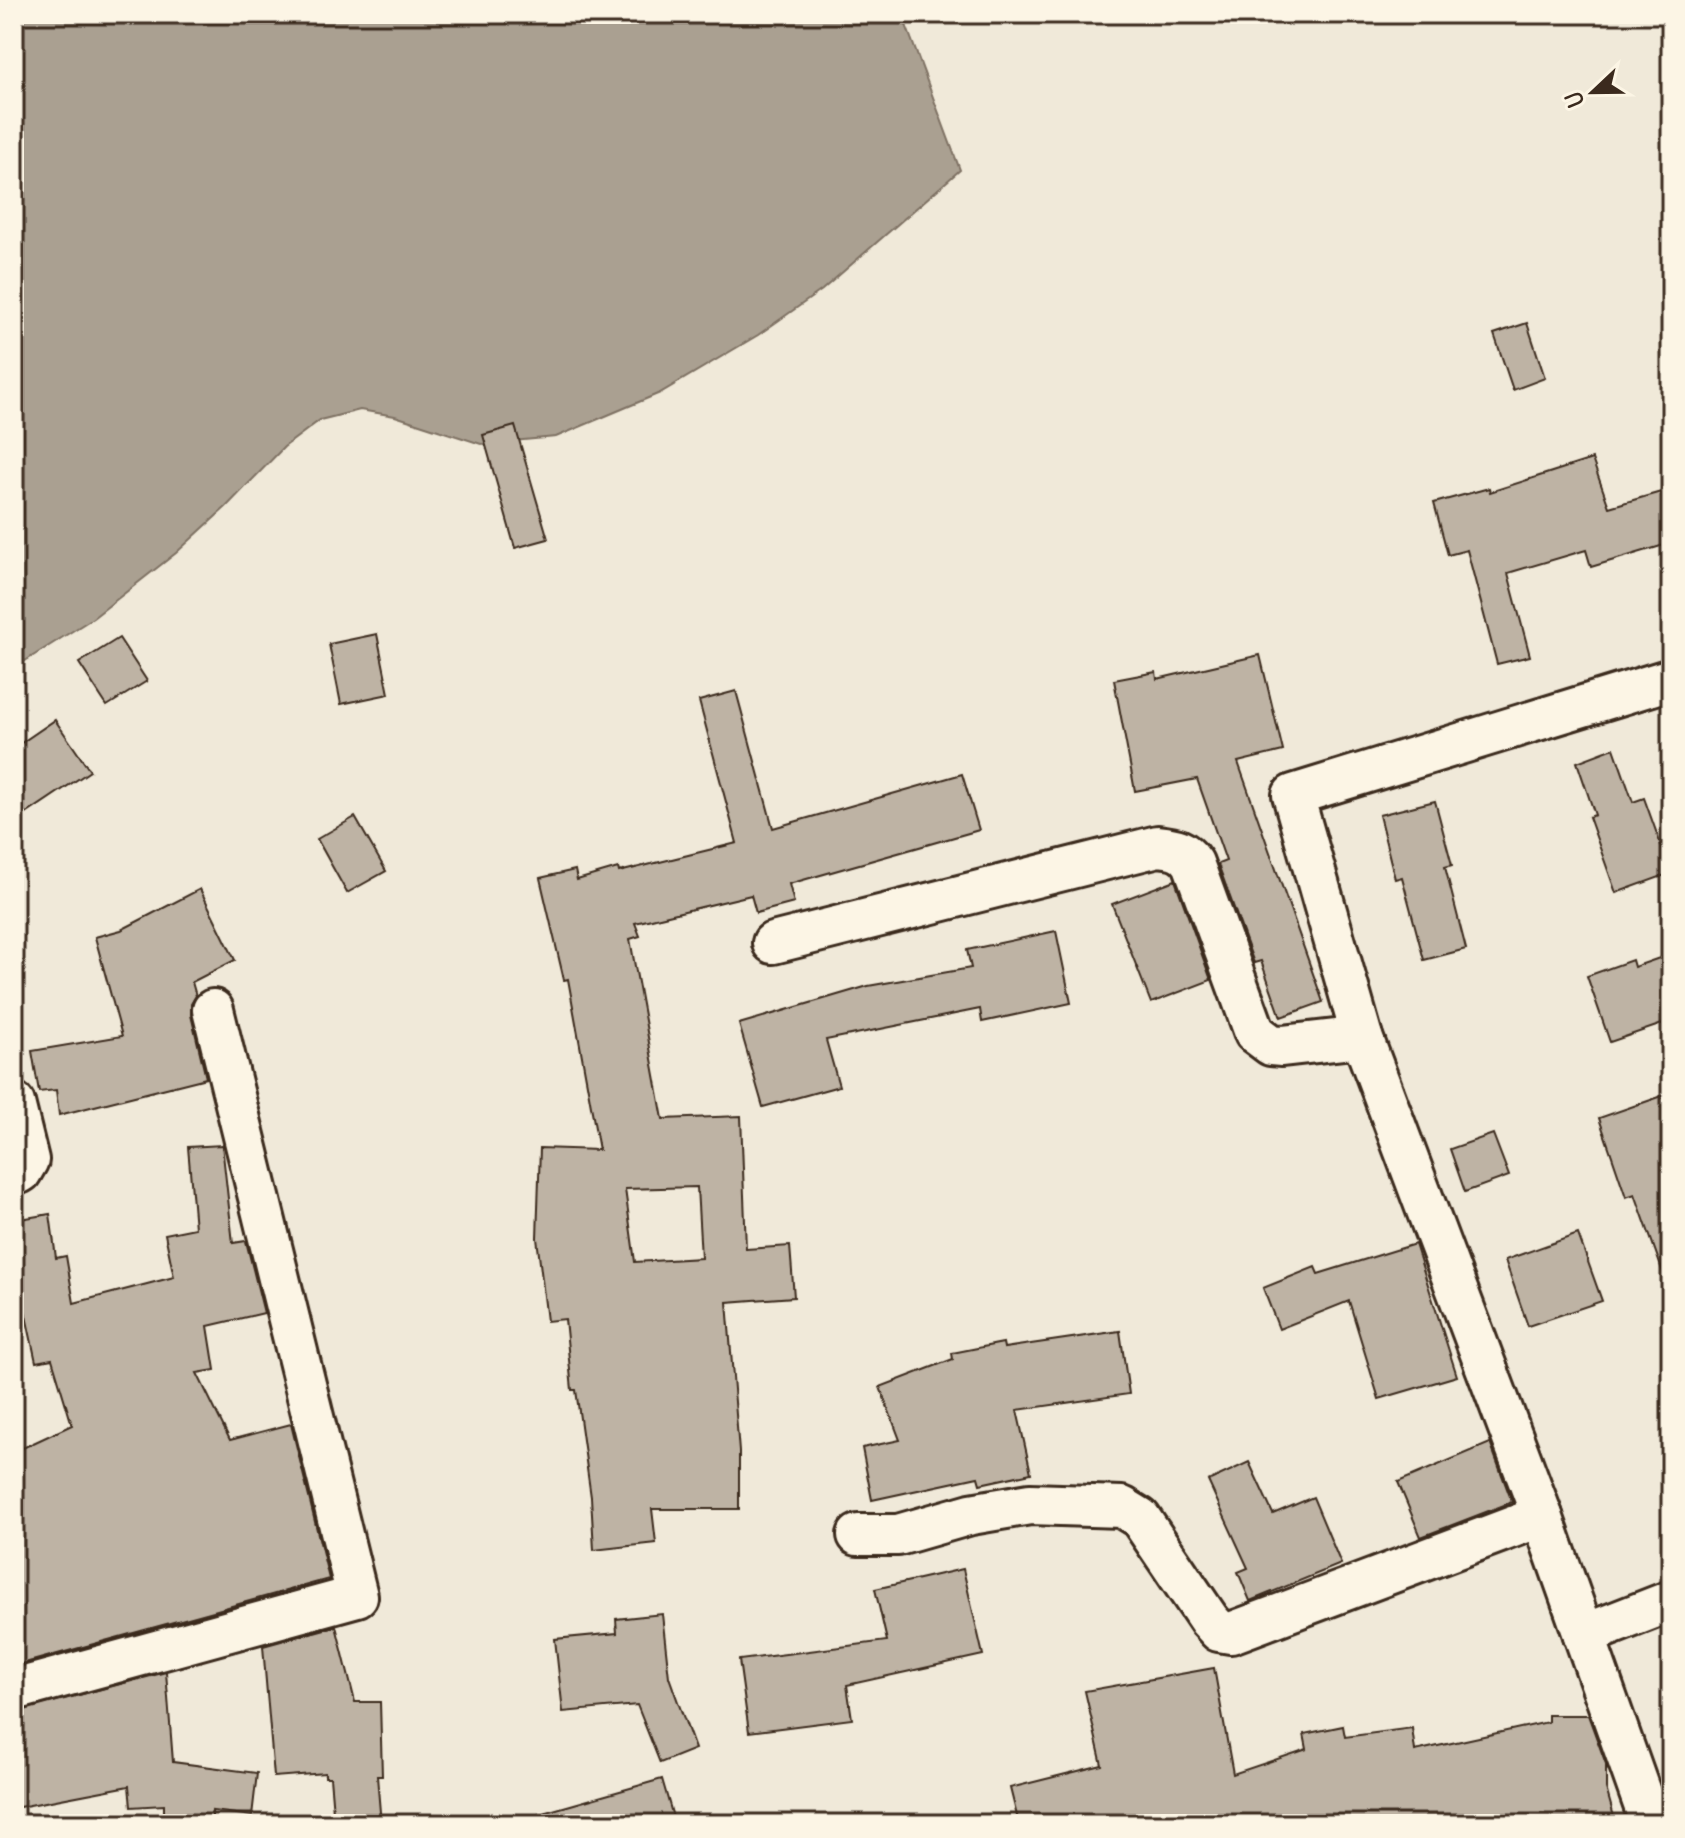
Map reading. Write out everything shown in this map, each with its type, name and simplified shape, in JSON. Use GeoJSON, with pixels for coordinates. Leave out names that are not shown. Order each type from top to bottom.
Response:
{"type":"FeatureCollection","features":[{"type":"Feature","properties":{"kind":"street"},"geometry":{"type":"LineString","coordinates":[[1651,1824],[1542,1516],[1362,1037],[1293,795],[1671,679]]}},
{"type":"Feature","properties":{"kind":"street"},"geometry":{"type":"LineString","coordinates":[[773,943],[1158,846],[1175,848],[1193,863],[1255,1033],[1271,1045],[1282,1046],[1362,1037]]}},
{"type":"Feature","properties":{"kind":"street"},"geometry":{"type":"LineString","coordinates":[[14,1690],[357,1596],[213,1010]]}},
{"type":"Feature","properties":{"kind":"street"},"geometry":{"type":"LineString","coordinates":[[14,1103],[28,1160],[21,1172],[14,1175]]}},
{"type":"Feature","properties":{"kind":"street"},"geometry":{"type":"LineString","coordinates":[[858,1535],[898,1535],[971,1514],[1030,1504],[1122,1507],[1140,1518],[1209,1620],[1219,1631],[1231,1633],[1542,1516]]}},
{"type":"Feature","properties":{"kind":"street"},"geometry":{"type":"LineString","coordinates":[[1584,1635],[1671,1601]]}},
{"type":"Feature","properties":{"kind":"shaded area"},"geometry":{"type":"Polygon","coordinates":[[[14,14],[902,14],[960,170],[822,290],[758,335],[660,393],[556,437],[481,444],[395,416],[360,410],[320,420],[284,447],[176,553],[93,618],[14,668],[14,14]]]}},
{"type":"Feature","properties":{"kind":"building"},"geometry":{"type":"Polygon","coordinates":[[[1527,323],[1545,378],[1513,390],[1494,334],[1527,323]]]}},
{"type":"Feature","properties":{"kind":"building"},"geometry":{"type":"Polygon","coordinates":[[[515,426],[548,539],[515,548],[483,435],[515,426]]]}},
{"type":"Feature","properties":{"kind":"building"},"geometry":{"type":"Polygon","coordinates":[[[1592,459],[1609,507],[1661,492],[1671,528],[1671,543],[1591,567],[1586,550],[1508,573],[1530,656],[1497,664],[1467,550],[1448,555],[1434,503],[1489,488],[1490,492],[1592,459]]]}},
{"type":"Feature","properties":{"kind":"building"},"geometry":{"type":"Polygon","coordinates":[[[377,634],[389,694],[341,704],[329,644],[377,634]]]}},
{"type":"Feature","properties":{"kind":"building"},"geometry":{"type":"Polygon","coordinates":[[[119,638],[147,681],[107,706],[79,663],[119,638]]]}},
{"type":"Feature","properties":{"kind":"building"},"geometry":{"type":"Polygon","coordinates":[[[1260,655],[1283,751],[1238,762],[1323,1002],[1281,1017],[1261,961],[1254,963],[1218,864],[1226,861],[1197,779],[1135,791],[1114,680],[1156,672],[1157,679],[1260,655]]]}},
{"type":"Feature","properties":{"kind":"building"},"geometry":{"type":"Polygon","coordinates":[[[736,691],[773,828],[962,774],[979,830],[789,884],[794,903],[756,913],[751,895],[635,923],[640,936],[630,939],[663,1119],[741,1116],[746,1249],[790,1246],[794,1297],[727,1302],[739,1452],[739,1509],[652,1509],[656,1543],[594,1550],[591,1497],[576,1390],[572,1390],[565,1319],[547,1321],[537,1238],[540,1148],[599,1150],[568,979],[564,980],[540,878],[575,870],[577,880],[618,868],[619,872],[737,843],[699,701],[736,691]],[[697,1187],[625,1189],[635,1262],[701,1258],[697,1187]]]}},
{"type":"Feature","properties":{"kind":"building"},"geometry":{"type":"Polygon","coordinates":[[[55,720],[90,771],[14,822],[14,748],[55,720]]]}},
{"type":"Feature","properties":{"kind":"building"},"geometry":{"type":"Polygon","coordinates":[[[1614,748],[1633,802],[1644,798],[1671,873],[1616,893],[1589,817],[1595,815],[1577,762],[1614,748]]]}},
{"type":"Feature","properties":{"kind":"building"},"geometry":{"type":"Polygon","coordinates":[[[1435,801],[1452,865],[1445,867],[1466,949],[1424,960],[1402,877],[1395,879],[1379,815],[1435,801]]]}},
{"type":"Feature","properties":{"kind":"building"},"geometry":{"type":"Polygon","coordinates":[[[355,817],[386,871],[347,893],[317,839],[355,817]]]}},
{"type":"Feature","properties":{"kind":"building"},"geometry":{"type":"Polygon","coordinates":[[[1175,880],[1211,980],[1151,1003],[1112,904],[1175,880]]]}},
{"type":"Feature","properties":{"kind":"building"},"geometry":{"type":"Polygon","coordinates":[[[200,889],[235,960],[192,982],[196,996],[191,1004],[191,1015],[206,1078],[59,1115],[56,1090],[39,1092],[32,1051],[122,1036],[95,937],[121,930],[200,889]]]}},
{"type":"Feature","properties":{"kind":"building"},"geometry":{"type":"Polygon","coordinates":[[[1056,931],[1071,1003],[982,1022],[980,1009],[826,1040],[839,1086],[763,1107],[739,1024],[868,986],[971,968],[967,950],[1056,931]]]}},
{"type":"Feature","properties":{"kind":"building"},"geometry":{"type":"Polygon","coordinates":[[[1671,954],[1671,1021],[1610,1042],[1587,976],[1632,960],[1634,967],[1671,954]]]}},
{"type":"Feature","properties":{"kind":"building"},"geometry":{"type":"Polygon","coordinates":[[[1671,1093],[1671,1280],[1666,1281],[1635,1194],[1626,1197],[1599,1118],[1671,1093]]]}},
{"type":"Feature","properties":{"kind":"building"},"geometry":{"type":"Polygon","coordinates":[[[1493,1134],[1509,1176],[1465,1192],[1450,1149],[1493,1134]]]}},
{"type":"Feature","properties":{"kind":"building"},"geometry":{"type":"Polygon","coordinates":[[[222,1145],[233,1243],[246,1241],[264,1313],[208,1326],[215,1370],[197,1373],[230,1440],[291,1424],[329,1579],[14,1666],[14,1452],[72,1425],[52,1359],[36,1362],[22,1297],[14,1298],[14,1220],[50,1214],[56,1258],[66,1256],[74,1303],[174,1277],[165,1234],[195,1228],[188,1147],[222,1145]]]}},
{"type":"Feature","properties":{"kind":"building"},"geometry":{"type":"Polygon","coordinates":[[[1578,1234],[1602,1301],[1528,1326],[1505,1260],[1578,1234]]]}},
{"type":"Feature","properties":{"kind":"building"},"geometry":{"type":"Polygon","coordinates":[[[1415,1244],[1457,1376],[1379,1399],[1349,1301],[1279,1329],[1263,1288],[1315,1267],[1318,1274],[1415,1244]]]}},
{"type":"Feature","properties":{"kind":"building"},"geometry":{"type":"Polygon","coordinates":[[[1120,1331],[1129,1394],[1017,1410],[1031,1473],[980,1484],[978,1477],[872,1500],[862,1448],[900,1440],[880,1387],[953,1359],[952,1353],[1003,1343],[1004,1348],[1120,1331]]]}},
{"type":"Feature","properties":{"kind":"building"},"geometry":{"type":"Polygon","coordinates":[[[1490,1443],[1512,1502],[1421,1537],[1398,1482],[1490,1443]]]}},
{"type":"Feature","properties":{"kind":"building"},"geometry":{"type":"Polygon","coordinates":[[[1249,1462],[1273,1514],[1313,1497],[1341,1564],[1250,1601],[1238,1572],[1248,1568],[1208,1481],[1249,1462]]]}},
{"type":"Feature","properties":{"kind":"building"},"geometry":{"type":"Polygon","coordinates":[[[963,1569],[983,1655],[847,1685],[852,1719],[749,1732],[739,1660],[887,1641],[875,1589],[963,1569]]]}},
{"type":"Feature","properties":{"kind":"building"},"geometry":{"type":"Polygon","coordinates":[[[662,1614],[669,1677],[695,1749],[660,1763],[637,1705],[563,1712],[555,1639],[617,1633],[616,1619],[662,1614]]]}},
{"type":"Feature","properties":{"kind":"building"},"geometry":{"type":"Polygon","coordinates":[[[336,1626],[355,1702],[380,1702],[382,1776],[377,1776],[381,1824],[334,1824],[330,1777],[325,1777],[325,1773],[274,1777],[263,1646],[336,1626]]]}},
{"type":"Feature","properties":{"kind":"building"},"geometry":{"type":"Polygon","coordinates":[[[1214,1668],[1233,1774],[1307,1749],[1304,1734],[1343,1726],[1345,1737],[1412,1728],[1415,1751],[1548,1722],[1548,1715],[1588,1715],[1606,1764],[1606,1788],[1616,1824],[1019,1824],[1010,1788],[1102,1765],[1085,1691],[1214,1668]]]}},
{"type":"Feature","properties":{"kind":"building"},"geometry":{"type":"Polygon","coordinates":[[[166,1672],[173,1762],[257,1773],[252,1816],[212,1811],[212,1824],[164,1824],[164,1805],[131,1807],[129,1786],[14,1808],[14,1712],[166,1672]]]}},
{"type":"Feature","properties":{"kind":"building"},"geometry":{"type":"Polygon","coordinates":[[[662,1779],[675,1824],[540,1824],[539,1814],[662,1779]]]}}]}
